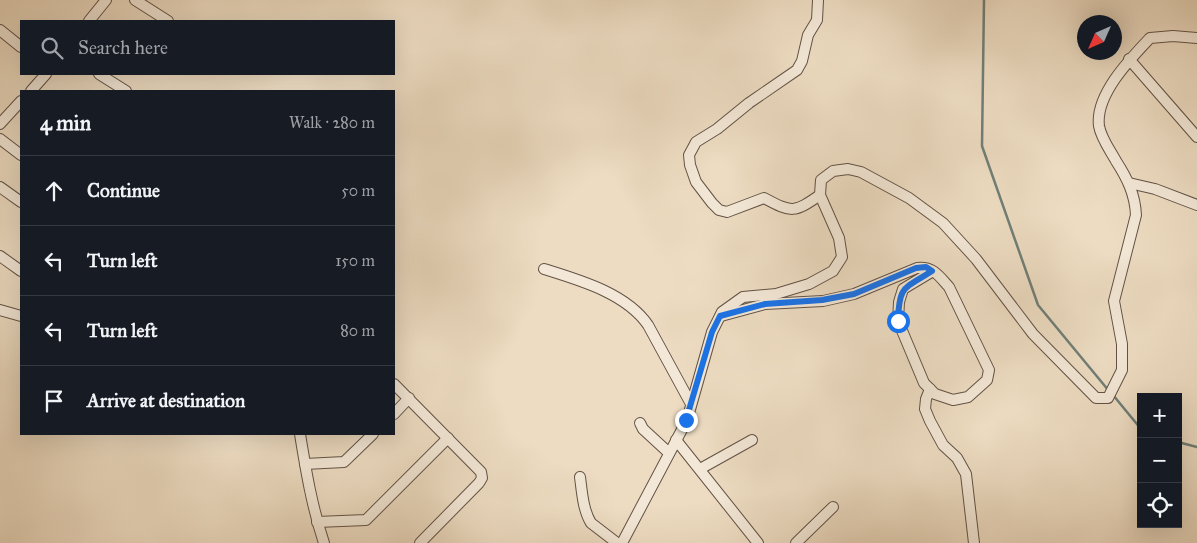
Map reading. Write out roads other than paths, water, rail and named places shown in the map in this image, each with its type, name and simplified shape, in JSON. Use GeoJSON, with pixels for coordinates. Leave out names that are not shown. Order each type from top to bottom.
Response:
{"type":"FeatureCollection","features":[{"type":"Feature","properties":{"kind":"street"},"geometry":{"type":"LineString","coordinates":[[90,20],[106,0]]}},
{"type":"Feature","properties":{"kind":"street"},"geometry":{"type":"LineString","coordinates":[[135,0],[157,18]]}},
{"type":"Feature","properties":{"kind":"street"},"geometry":{"type":"LineString","coordinates":[[818,0],[817,20],[808,35],[802,61],[797,70],[749,103],[717,129],[696,142],[690,155],[690,165],[696,182],[719,210],[728,212],[764,198],[783,208],[796,210],[820,195]]}},
{"type":"Feature","properties":{"kind":"street"},"geometry":{"type":"LineString","coordinates":[[0,30],[20,46]]}},
{"type":"Feature","properties":{"kind":"street"},"geometry":{"type":"LineString","coordinates":[[622,543],[686,420],[712,332],[722,312],[743,297],[776,294],[809,284],[833,271],[842,257],[839,238],[820,195],[821,180],[833,171],[848,168],[861,172],[909,198],[943,223],[969,252],[1033,334],[1096,398],[1108,398],[1122,370],[1122,344],[1114,301],[1136,215],[1136,203],[1129,183],[1099,127],[1099,113],[1106,94],[1130,59],[1150,38],[1173,36],[1197,38]]}},
{"type":"Feature","properties":{"kind":"street"},"geometry":{"type":"LineString","coordinates":[[1130,59],[1197,137]]}},
{"type":"Feature","properties":{"kind":"street"},"geometry":{"type":"LineString","coordinates":[[32,90],[45,75]]}},
{"type":"Feature","properties":{"kind":"street"},"geometry":{"type":"LineString","coordinates":[[101,75],[124,90]]}},
{"type":"Feature","properties":{"kind":"street"},"geometry":{"type":"LineString","coordinates":[[0,124],[20,103]]}},
{"type":"Feature","properties":{"kind":"street"},"geometry":{"type":"LineString","coordinates":[[0,139],[20,154]]}},
{"type":"Feature","properties":{"kind":"street"},"geometry":{"type":"LineString","coordinates":[[1129,183],[1155,188],[1197,205]]}},
{"type":"Feature","properties":{"kind":"street"},"geometry":{"type":"LineString","coordinates":[[0,187],[20,201]]}},
{"type":"Feature","properties":{"kind":"street"},"geometry":{"type":"LineString","coordinates":[[0,256],[20,270]]}},
{"type":"Feature","properties":{"kind":"street"},"geometry":{"type":"LineString","coordinates":[[720,316],[765,304],[822,300],[854,294],[916,268],[926,267],[939,275],[949,287],[989,370],[987,380],[968,397],[953,400],[935,394],[924,383],[898,321],[899,302],[904,289],[932,271]]}},
{"type":"Feature","properties":{"kind":"street"},"geometry":{"type":"LineString","coordinates":[[544,269],[588,283],[629,305],[641,314],[692,404]]}},
{"type":"Feature","properties":{"kind":"street"},"geometry":{"type":"LineString","coordinates":[[0,310],[20,316]]}},
{"type":"Feature","properties":{"kind":"street"},"geometry":{"type":"LineString","coordinates":[[395,385],[481,472],[482,478],[420,543]]}},
{"type":"Feature","properties":{"kind":"street"},"geometry":{"type":"LineString","coordinates":[[930,389],[926,399],[926,409],[930,421],[943,445],[957,458],[966,474],[974,543]]}},
{"type":"Feature","properties":{"kind":"street"},"geometry":{"type":"LineString","coordinates":[[395,413],[409,398]]}},
{"type":"Feature","properties":{"kind":"street"},"geometry":{"type":"LineString","coordinates":[[640,423],[643,429],[669,453]]}},
{"type":"Feature","properties":{"kind":"street"},"geometry":{"type":"LineString","coordinates":[[300,435],[309,489],[324,543]]}},
{"type":"Feature","properties":{"kind":"street"},"geometry":{"type":"LineString","coordinates":[[305,464],[344,462],[373,435]]}},
{"type":"Feature","properties":{"kind":"street"},"geometry":{"type":"LineString","coordinates":[[317,522],[366,520],[448,438]]}},
{"type":"Feature","properties":{"kind":"street"},"geometry":{"type":"LineString","coordinates":[[676,440],[758,543]]}},
{"type":"Feature","properties":{"kind":"street"},"geometry":{"type":"LineString","coordinates":[[700,469],[752,440]]}},
{"type":"Feature","properties":{"kind":"street"},"geometry":{"type":"LineString","coordinates":[[580,477],[588,519],[617,543]]}},
{"type":"Feature","properties":{"kind":"street"},"geometry":{"type":"LineString","coordinates":[[796,543],[833,507]]}},
{"type":"Feature","properties":{"kind":"waterway"},"geometry":{"type":"LineString","coordinates":[[984,0],[982,146],[1038,305],[1109,391]]}},
{"type":"Feature","properties":{"kind":"waterway"},"geometry":{"type":"LineString","coordinates":[[1113,395],[1137,424]]}},
{"type":"Feature","properties":{"kind":"waterway"},"geometry":{"type":"LineString","coordinates":[[1182,443],[1197,447]]}}]}
